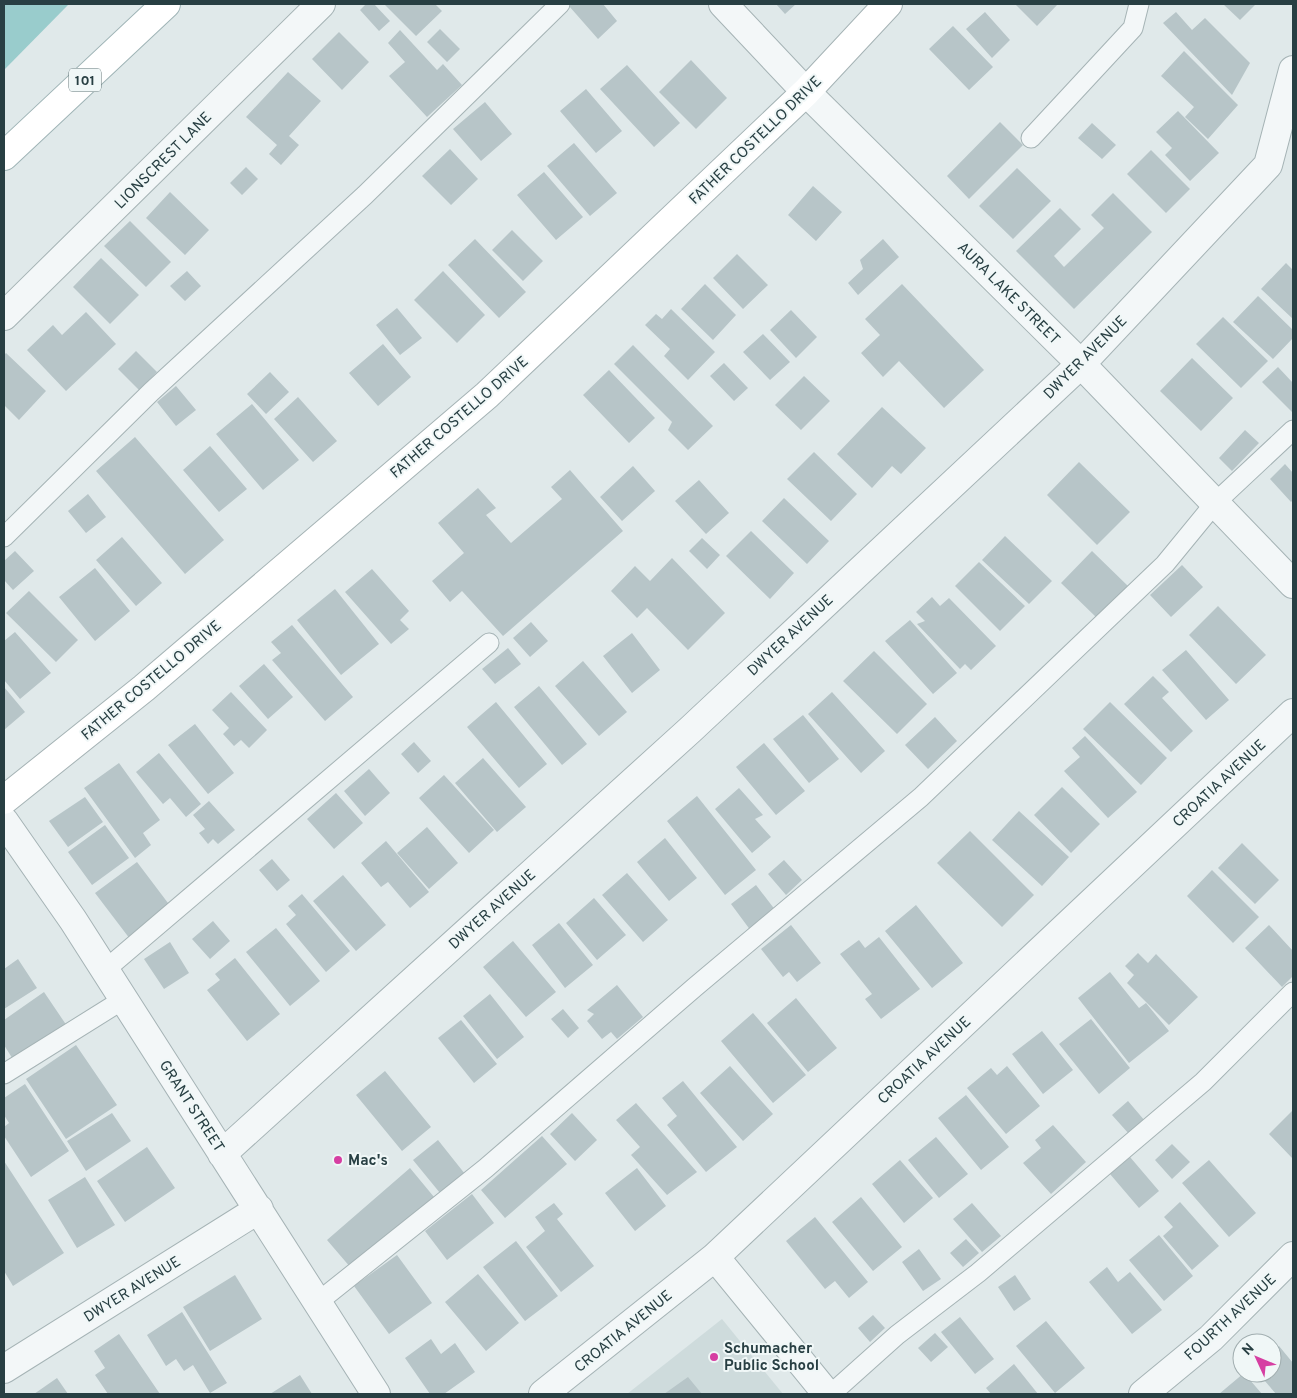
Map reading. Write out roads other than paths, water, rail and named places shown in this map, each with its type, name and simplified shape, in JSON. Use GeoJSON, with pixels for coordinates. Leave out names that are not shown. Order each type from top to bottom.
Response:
{"type":"FeatureCollection","features":[{"type":"Feature","properties":{"kind":"street","name":"101"},"geometry":{"type":"LineString","coordinates":[[4,156],[166,4]]}},
{"type":"Feature","properties":{"kind":"street","name":"LIONSCREST LANE"},"geometry":{"type":"LineString","coordinates":[[4,316],[321,4]]}},
{"type":"Feature","properties":{"kind":"street","name":"AURA LAKE STREET"},"geometry":{"type":"LineString","coordinates":[[723,4],[806,92],[1081,364],[1293,584]]}},
{"type":"Feature","properties":{"kind":"street","name":"FATHER COSTELLO DRIVE"},"geometry":{"type":"LineString","coordinates":[[4,800],[144,688],[487,396],[806,92],[888,4]]}},
{"type":"Feature","properties":{"kind":"street","name":"DWYER AVENUE"},"geometry":{"type":"LineString","coordinates":[[222,1154],[682,736],[1081,364],[1268,165],[1293,70]]}},
{"type":"Feature","properties":{"kind":"street","name":"CROATIA AVENUE"},"geometry":{"type":"LineString","coordinates":[[543,1394],[715,1257],[1293,713]]}},
{"type":"Feature","properties":{"kind":"street","name":"GRANT STREET"},"geometry":{"type":"LineString","coordinates":[[4,821],[124,999],[376,1394]]}},
{"type":"Feature","properties":{"kind":"street","name":"DWYER AVENUE"},"geometry":{"type":"LineString","coordinates":[[4,1369],[259,1209]]}},
{"type":"Feature","properties":{"kind":"street","name":"FOURTH AVENUE"},"geometry":{"type":"LineString","coordinates":[[1143,1394],[1211,1338],[1293,1256]]}},
{"type":"Feature","properties":{"kind":"street"},"geometry":{"type":"LineString","coordinates":[[715,1257],[827,1394]]}},
{"type":"Feature","properties":{"kind":"lane"},"geometry":{"type":"LineString","coordinates":[[4,537],[151,392],[365,195],[560,4]]}},
{"type":"Feature","properties":{"kind":"lane"},"geometry":{"type":"LineString","coordinates":[[1031,138],[1133,28],[1139,4]]}},
{"type":"Feature","properties":{"kind":"lane"},"geometry":{"type":"LineString","coordinates":[[318,1302],[486,1168],[666,1012],[921,798],[1165,564],[1216,503],[1293,430]]}},
{"type":"Feature","properties":{"kind":"lane"},"geometry":{"type":"LineString","coordinates":[[105,970],[489,643]]}},
{"type":"Feature","properties":{"kind":"lane"},"geometry":{"type":"LineString","coordinates":[[831,1394],[897,1335],[978,1273],[1203,1082],[1293,992]]}},
{"type":"Feature","properties":{"kind":"lane"},"geometry":{"type":"LineString","coordinates":[[4,1074],[124,999]]}},
{"type":"Feature","properties":{"kind":"water"},"geometry":{"type":"Polygon","coordinates":[[[4,4],[69,4],[4,70],[4,4]]]}},
{"type":"Feature","properties":{"kind":"place","name":"Mac's"},"geometry":{"type":"Point","coordinates":[338,1160]}},
{"type":"Feature","properties":{"kind":"place","name":"Schumacher Public School"},"geometry":{"type":"Point","coordinates":[714,1357]}}]}
